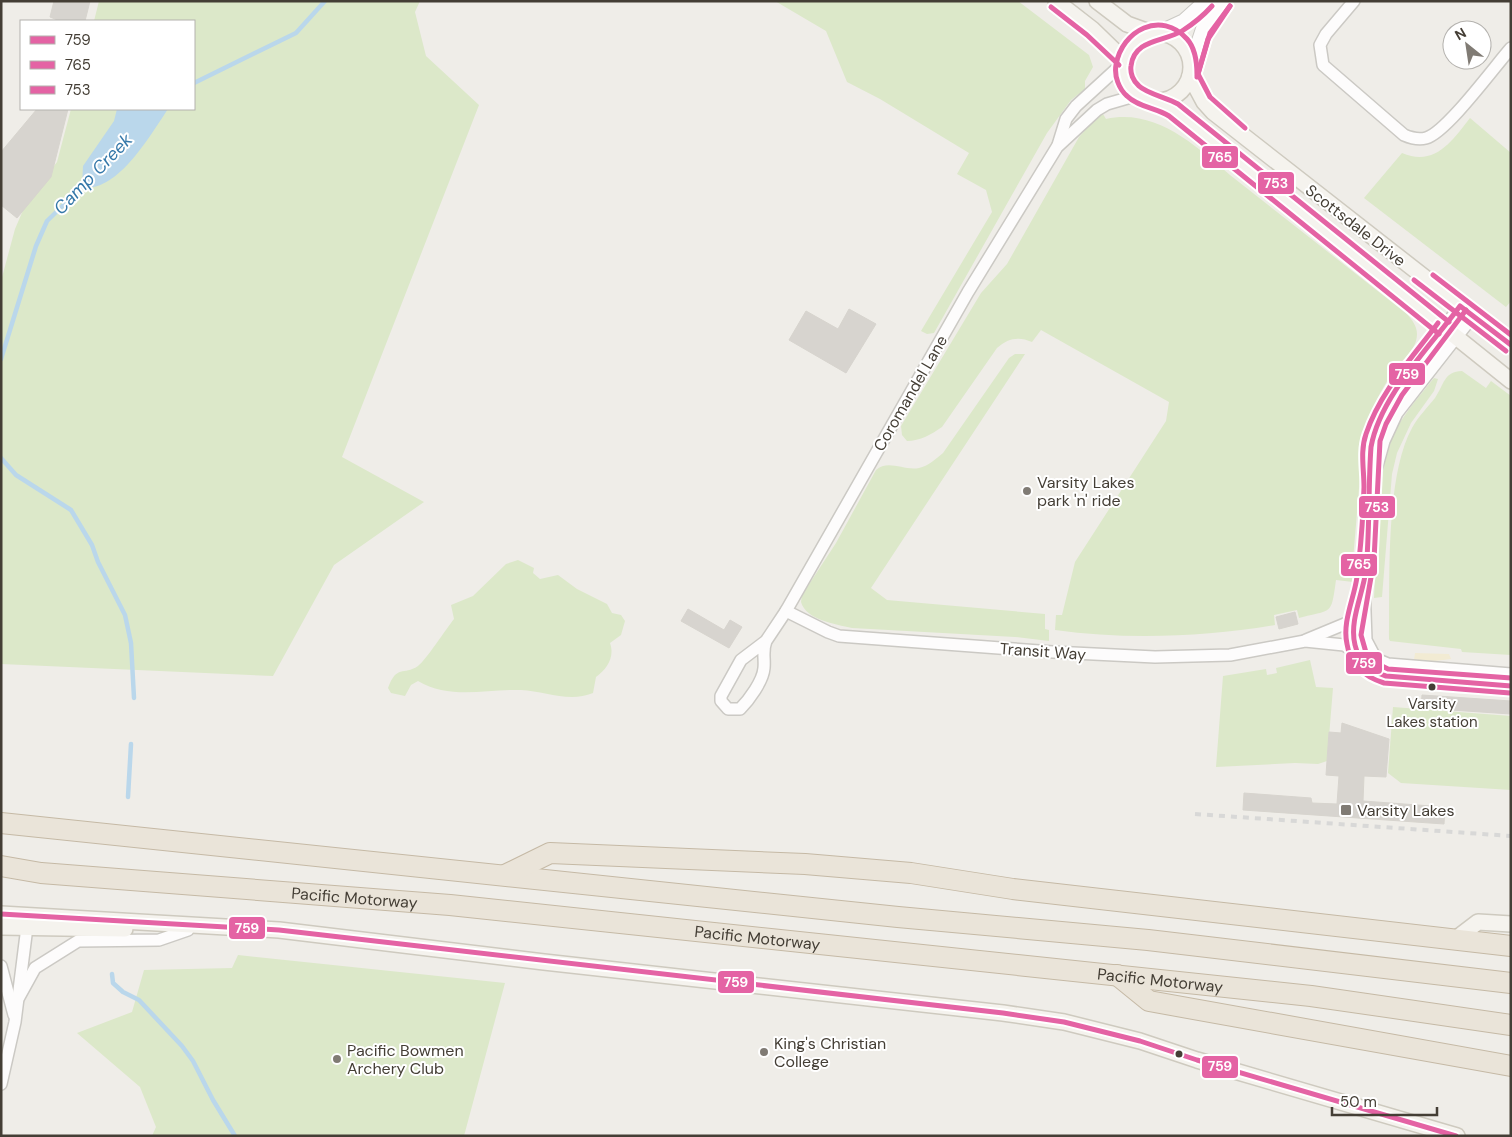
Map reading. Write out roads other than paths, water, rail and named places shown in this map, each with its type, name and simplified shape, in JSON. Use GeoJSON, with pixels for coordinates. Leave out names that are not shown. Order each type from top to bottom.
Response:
{"type":"FeatureCollection","features":[{"type":"Feature","properties":{"kind":"highway"},"geometry":{"type":"LineString","coordinates":[[1,823],[898,917],[1158,941],[1511,983]]}},
{"type":"Feature","properties":{"kind":"highway"},"geometry":{"type":"LineString","coordinates":[[504,875],[550,853],[805,864],[910,873],[1031,891],[1458,938],[1511,946]]}},
{"type":"Feature","properties":{"kind":"highway","name":"Pacific Motorway"},"geometry":{"type":"LineString","coordinates":[[1,866],[41,873],[450,905],[1116,975],[1311,996],[1511,1025]]}},
{"type":"Feature","properties":{"kind":"highway"},"geometry":{"type":"LineString","coordinates":[[1116,975],[1149,1001],[1511,1066]]}},
{"type":"Feature","properties":{"kind":"main road"},"geometry":{"type":"LineString","coordinates":[[1056,1],[1092,29],[1123,62]]}},
{"type":"Feature","properties":{"kind":"main road"},"geometry":{"type":"LineString","coordinates":[[1097,1],[1127,24],[1174,37],[1183,44],[1188,54],[1190,70],[1185,86],[1177,94],[1156,101],[1138,95],[1128,85],[1124,74],[1123,62],[1132,43],[1142,36],[1155,33]]}},
{"type":"Feature","properties":{"kind":"main road","name":"Scottsdale Drive"},"geometry":{"type":"LineString","coordinates":[[1190,70],[1204,102],[1213,112],[1511,345]]}},
{"type":"Feature","properties":{"kind":"main road","name":"Scottsdale Drive"},"geometry":{"type":"LineString","coordinates":[[1156,101],[1173,110],[1511,381]]}},
{"type":"Feature","properties":{"kind":"main road"},"geometry":{"type":"LineString","coordinates":[[1,914],[28,922],[188,930],[279,930]]}},
{"type":"Feature","properties":{"kind":"main road"},"geometry":{"type":"LineString","coordinates":[[1,927],[28,922],[279,930],[544,962],[1003,1013],[1064,1022],[1140,1041],[1197,1060],[1457,1136]]}},
{"type":"Feature","properties":{"kind":"main road"},"geometry":{"type":"LineString","coordinates":[[1458,938],[1478,922],[1511,924]]}},
{"type":"Feature","properties":{"kind":"street"},"geometry":{"type":"LineString","coordinates":[[1155,33],[1184,21],[1206,1]]}},
{"type":"Feature","properties":{"kind":"street"},"geometry":{"type":"LineString","coordinates":[[1190,70],[1203,29],[1224,1]]}},
{"type":"Feature","properties":{"kind":"street"},"geometry":{"type":"LineString","coordinates":[[1354,1],[1326,34],[1320,45],[1323,65],[1404,135],[1415,139],[1425,139],[1442,128],[1511,48]]}},
{"type":"Feature","properties":{"kind":"street","name":"Coromandel Lane"},"geometry":{"type":"LineString","coordinates":[[766,641],[763,654],[764,668],[762,676],[740,709],[728,710],[721,701],[723,691],[741,660],[766,641],[786,611],[968,292],[1057,147],[1066,119],[1076,106],[1123,62]]}},
{"type":"Feature","properties":{"kind":"street","name":"Coromandel Lane"},"geometry":{"type":"LineString","coordinates":[[1057,147],[1097,110],[1107,104],[1138,95]]}},
{"type":"Feature","properties":{"kind":"street"},"geometry":{"type":"LineString","coordinates":[[1460,306],[1396,393],[1379,422],[1369,453],[1371,486],[1364,584],[1366,640],[1376,658],[1399,665],[1511,674]]}},
{"type":"Feature","properties":{"kind":"street"},"geometry":{"type":"LineString","coordinates":[[1371,486],[1384,441],[1397,413],[1473,316]]}},
{"type":"Feature","properties":{"kind":"street"},"geometry":{"type":"LineString","coordinates":[[1364,584],[1353,640],[1357,653],[1365,666],[1374,673],[1386,676],[1511,686]]}},
{"type":"Feature","properties":{"kind":"street","name":"Transit Way"},"geometry":{"type":"LineString","coordinates":[[786,611],[839,636],[1053,652],[1194,658],[1230,655],[1305,641],[1347,623],[1357,613]]}},
{"type":"Feature","properties":{"kind":"street","name":"Transit Way"},"geometry":{"type":"LineString","coordinates":[[1305,641],[1344,645],[1357,653]]}},
{"type":"Feature","properties":{"kind":"street"},"geometry":{"type":"LineString","coordinates":[[1,1084],[15,1022],[28,922]]}},
{"type":"Feature","properties":{"kind":"street"},"geometry":{"type":"LineString","coordinates":[[19,997],[34,968],[78,941],[159,940],[188,930]]}},
{"type":"Feature","properties":{"kind":"street"},"geometry":{"type":"LineString","coordinates":[[1,966],[15,1022]]}},
{"type":"Feature","properties":{"kind":"water"},"geometry":{"type":"Polygon","coordinates":[[[117,110],[167,110],[143,147],[120,172],[108,181],[95,187],[82,187],[83,166],[114,121],[117,110]]]}},
{"type":"Feature","properties":{"kind":"waterway","name":"Camp Creek"},"geometry":{"type":"LineString","coordinates":[[195,83],[296,33],[325,1]]}},
{"type":"Feature","properties":{"kind":"waterway","name":"Camp Creek"},"geometry":{"type":"LineString","coordinates":[[1,359],[36,246],[47,221],[85,184]]}},
{"type":"Feature","properties":{"kind":"waterway","name":"Camp Creek"},"geometry":{"type":"LineString","coordinates":[[1,458],[16,475],[71,510],[92,545],[98,562],[125,615],[131,643],[134,698]]}},
{"type":"Feature","properties":{"kind":"waterway","name":"Camp Creek"},"geometry":{"type":"LineString","coordinates":[[128,797],[131,744]]}},
{"type":"Feature","properties":{"kind":"waterway","name":"Camp Creek"},"geometry":{"type":"LineString","coordinates":[[112,974],[113,983],[123,992],[139,1000],[182,1046],[193,1061],[213,1100],[235,1136]]}},
{"type":"Feature","properties":{"kind":"railway"},"geometry":{"type":"LineString","coordinates":[[1195,814],[1511,836]]}},
{"type":"Feature","properties":{"kind":"place","name":"Varsity Lakes park 'n' ride"},"geometry":{"type":"Point","coordinates":[1027,491]}},
{"type":"Feature","properties":{"kind":"place","name":"Varsity Lakes station"},"geometry":{"type":"Point","coordinates":[1432,687]}},
{"type":"Feature","properties":{"kind":"place","name":"Varsity Lakes"},"geometry":{"type":"Point","coordinates":[1346,810]}},
{"type":"Feature","properties":{"kind":"place","name":"King's Christian College"},"geometry":{"type":"Point","coordinates":[764,1052]}},
{"type":"Feature","properties":{"kind":"place","name":"Pacific Bowmen Archery Club"},"geometry":{"type":"Point","coordinates":[337,1059]}}]}
